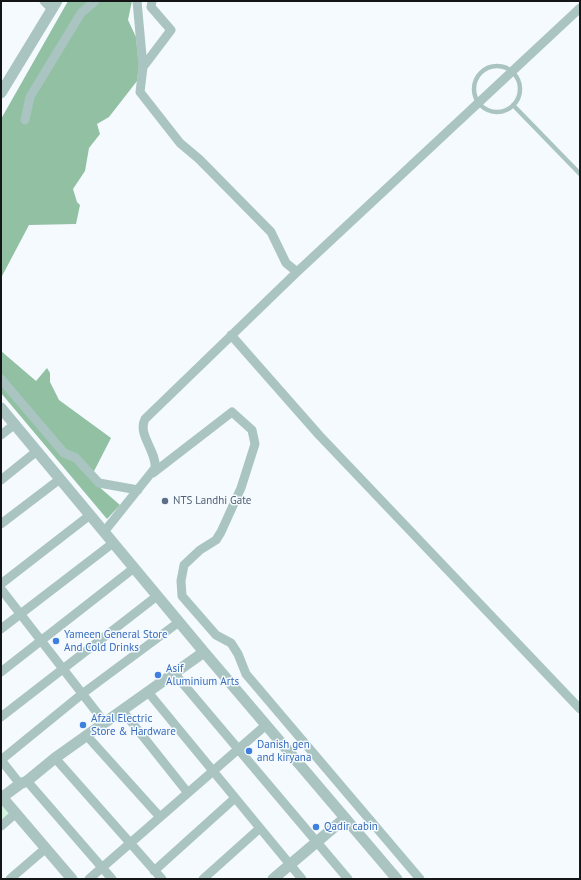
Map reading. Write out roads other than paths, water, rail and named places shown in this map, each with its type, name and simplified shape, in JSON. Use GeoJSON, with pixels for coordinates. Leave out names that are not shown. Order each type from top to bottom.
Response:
{"type":"FeatureCollection","features":[{"type":"Feature","properties":{"kind":"street"},"geometry":{"type":"LineString","coordinates":[[1,93],[54,5],[44,1]]}},
{"type":"Feature","properties":{"kind":"street"},"geometry":{"type":"LineString","coordinates":[[25,120],[30,97],[81,13],[95,1]]}},
{"type":"Feature","properties":{"kind":"street"},"geometry":{"type":"LineString","coordinates":[[137,1],[143,67],[140,92],[180,143],[205,164],[271,232],[286,263],[297,272]]}},
{"type":"Feature","properties":{"kind":"street"},"geometry":{"type":"LineString","coordinates":[[143,67],[171,30],[151,7],[152,1]]}},
{"type":"Feature","properties":{"kind":"street"},"geometry":{"type":"LineString","coordinates":[[153,473],[155,460],[142,427],[145,419],[297,272],[580,8]]}},
{"type":"Feature","properties":{"kind":"street"},"geometry":{"type":"LineString","coordinates":[[231,335],[320,435],[580,709]]}},
{"type":"Feature","properties":{"kind":"street"},"geometry":{"type":"LineString","coordinates":[[1,379],[64,453],[76,458],[99,482],[138,490]]}},
{"type":"Feature","properties":{"kind":"street"},"geometry":{"type":"LineString","coordinates":[[1,408],[266,726],[397,879]]}},
{"type":"Feature","properties":{"kind":"street"},"geometry":{"type":"LineString","coordinates":[[104,532],[153,473],[232,412],[252,430],[255,444],[241,488],[216,540],[200,550],[184,565],[182,596],[216,635],[231,643],[238,654],[246,674],[420,879]]}},
{"type":"Feature","properties":{"kind":"street"},"geometry":{"type":"LineString","coordinates":[[1,435],[15,424]]}},
{"type":"Feature","properties":{"kind":"street"},"geometry":{"type":"LineString","coordinates":[[1,480],[37,451]]}},
{"type":"Feature","properties":{"kind":"street"},"geometry":{"type":"LineString","coordinates":[[1,524],[60,479]]}},
{"type":"Feature","properties":{"kind":"street"},"geometry":{"type":"LineString","coordinates":[[1,584],[90,515]]}},
{"type":"Feature","properties":{"kind":"street"},"geometry":{"type":"LineString","coordinates":[[1,630],[114,543]]}},
{"type":"Feature","properties":{"kind":"street"},"geometry":{"type":"LineString","coordinates":[[1,672],[134,568]]}},
{"type":"Feature","properties":{"kind":"street"},"geometry":{"type":"LineString","coordinates":[[1,589],[105,723]]}},
{"type":"Feature","properties":{"kind":"street"},"geometry":{"type":"LineString","coordinates":[[1,717],[157,596]]}},
{"type":"Feature","properties":{"kind":"street"},"geometry":{"type":"LineString","coordinates":[[112,879],[1,760],[82,694],[179,622]]}},
{"type":"Feature","properties":{"kind":"street"},"geometry":{"type":"LineString","coordinates":[[72,879],[2,797],[204,652]]}},
{"type":"Feature","properties":{"kind":"street"},"geometry":{"type":"LineString","coordinates":[[174,673],[240,748],[348,879]]}},
{"type":"Feature","properties":{"kind":"street"},"geometry":{"type":"LineString","coordinates":[[148,692],[302,879]]}},
{"type":"Feature","properties":{"kind":"street"},"geometry":{"type":"LineString","coordinates":[[122,710],[188,793]]}},
{"type":"Feature","properties":{"kind":"street"},"geometry":{"type":"LineString","coordinates":[[89,879],[266,726]]}},
{"type":"Feature","properties":{"kind":"street"},"geometry":{"type":"LineString","coordinates":[[87,736],[160,817]]}},
{"type":"Feature","properties":{"kind":"street"},"geometry":{"type":"LineString","coordinates":[[55,758],[162,879]]}},
{"type":"Feature","properties":{"kind":"street"},"geometry":{"type":"LineString","coordinates":[[154,871],[235,798]]}},
{"type":"Feature","properties":{"kind":"street"},"geometry":{"type":"LineString","coordinates":[[1,826],[16,813]]}},
{"type":"Feature","properties":{"kind":"street"},"geometry":{"type":"LineString","coordinates":[[272,879],[345,818]]}},
{"type":"Feature","properties":{"kind":"street"},"geometry":{"type":"LineString","coordinates":[[203,879],[260,828]]}},
{"type":"Feature","properties":{"kind":"street"},"geometry":{"type":"LineString","coordinates":[[10,879],[46,848]]}},
{"type":"Feature","properties":{"kind":"lane"},"geometry":{"type":"LineString","coordinates":[[494,66],[507,68],[517,78],[520,92],[513,105],[505,110],[496,112],[487,109],[479,103],[476,97],[475,84],[482,72],[494,66]]}},
{"type":"Feature","properties":{"kind":"lane"},"geometry":{"type":"LineString","coordinates":[[513,105],[580,174]]}},
{"type":"Feature","properties":{"kind":"place","name":"NTS Landhi Gate"},"geometry":{"type":"Point","coordinates":[165,501]}},
{"type":"Feature","properties":{"kind":"place","name":"Yameen General Store And Cold Drinks"},"geometry":{"type":"Point","coordinates":[56,641]}},
{"type":"Feature","properties":{"kind":"place","name":"Asif Aluminium Arts"},"geometry":{"type":"Point","coordinates":[158,675]}},
{"type":"Feature","properties":{"kind":"place","name":"Afzal Electric Store & Hardware"},"geometry":{"type":"Point","coordinates":[83,725]}},
{"type":"Feature","properties":{"kind":"place","name":"Danish gen and kiryana"},"geometry":{"type":"Point","coordinates":[249,751]}},
{"type":"Feature","properties":{"kind":"place","name":"Qadir cabin"},"geometry":{"type":"Point","coordinates":[316,827]}}]}
